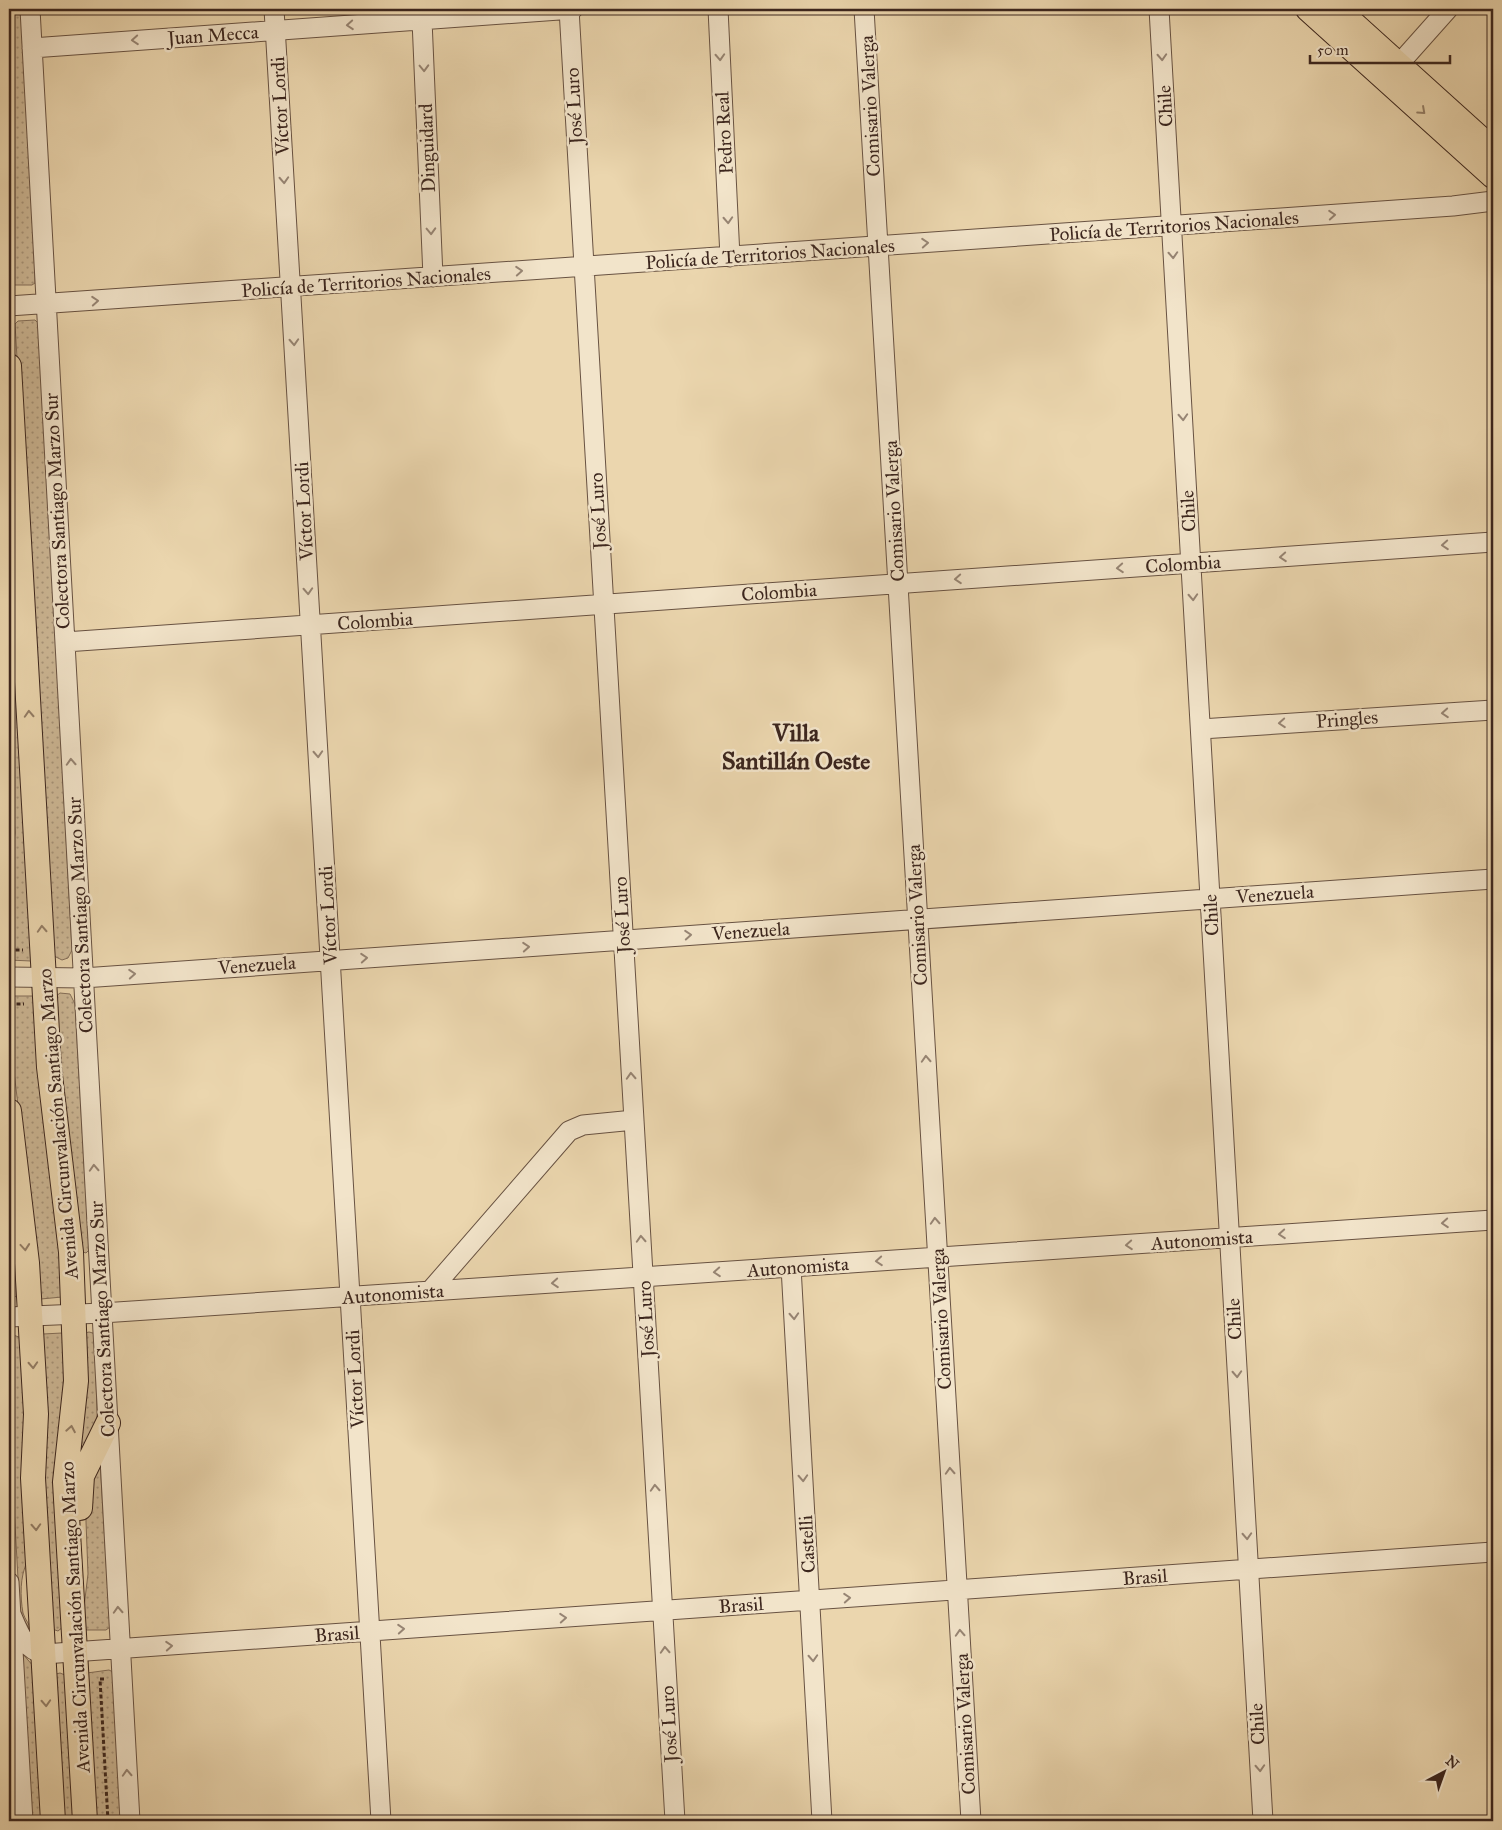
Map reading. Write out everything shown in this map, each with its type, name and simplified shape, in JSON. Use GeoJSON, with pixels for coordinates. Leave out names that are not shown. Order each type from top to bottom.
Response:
{"type":"FeatureCollection","features":[{"type":"Feature","properties":{"kind":"main road"},"geometry":{"type":"LineString","coordinates":[[1308,9],[1493,150]]}},
{"type":"Feature","properties":{"kind":"main road"},"geometry":{"type":"LineString","coordinates":[[1337,9],[1392,72],[1493,176]]}},
{"type":"Feature","properties":{"kind":"main road","name":"Avenida Circunvalación Santiago Marzo"},"geometry":{"type":"LineString","coordinates":[[9,366],[51,1088],[69,1226],[75,1395],[65,1473],[85,1821]]}},
{"type":"Feature","properties":{"kind":"main road","name":"Avenida Circunvalación Santiago Marzo"},"geometry":{"type":"LineString","coordinates":[[9,1111],[24,1227],[19,1316],[36,1414],[33,1478],[54,1821]]}},
{"type":"Feature","properties":{"kind":"main road"},"geometry":{"type":"LineString","coordinates":[[74,1622],[82,1578],[80,1480],[108,1423]]}},
{"type":"Feature","properties":{"kind":"street","name":"Colectora Santiago Marzo Sur"},"geometry":{"type":"LineString","coordinates":[[30,9],[130,1821]]}},
{"type":"Feature","properties":{"kind":"street","name":"Víctor Lordi"},"geometry":{"type":"LineString","coordinates":[[274,9],[382,1821]]}},
{"type":"Feature","properties":{"kind":"street","name":"José Luro"},"geometry":{"type":"LineString","coordinates":[[569,9],[675,1821]]}},
{"type":"Feature","properties":{"kind":"street","name":"Juan Mecca"},"geometry":{"type":"LineString","coordinates":[[32,48],[573,9]]}},
{"type":"Feature","properties":{"kind":"street","name":"Pedro Real"},"geometry":{"type":"LineString","coordinates":[[718,9],[730,256]]}},
{"type":"Feature","properties":{"kind":"street","name":"Comisario Valerga"},"geometry":{"type":"LineString","coordinates":[[864,9],[971,1821]]}},
{"type":"Feature","properties":{"kind":"street","name":"Chile"},"geometry":{"type":"LineString","coordinates":[[1159,9],[1263,1821]]}},
{"type":"Feature","properties":{"kind":"street"},"geometry":{"type":"LineString","coordinates":[[1392,72],[1448,9]]}},
{"type":"Feature","properties":{"kind":"street","name":"Dinguidard"},"geometry":{"type":"LineString","coordinates":[[422,20],[433,277]]}},
{"type":"Feature","properties":{"kind":"street","name":"Policía de Territorios Nacionales"},"geometry":{"type":"LineString","coordinates":[[9,306],[1172,226],[1453,206],[1493,201]]}},
{"type":"Feature","properties":{"kind":"street","name":"Colombia"},"geometry":{"type":"LineString","coordinates":[[65,642],[1493,542]]}},
{"type":"Feature","properties":{"kind":"street","name":"Pringles"},"geometry":{"type":"LineString","coordinates":[[1200,729],[1493,710]]}},
{"type":"Feature","properties":{"kind":"street","name":"Venezuela"},"geometry":{"type":"LineString","coordinates":[[9,977],[83,978],[1493,879]]}},
{"type":"Feature","properties":{"kind":"street"},"geometry":{"type":"LineString","coordinates":[[430,1291],[569,1131],[583,1125],[634,1120]]}},
{"type":"Feature","properties":{"kind":"street","name":"Autonomista"},"geometry":{"type":"LineString","coordinates":[[19,1316],[102,1313],[1493,1220]]}},
{"type":"Feature","properties":{"kind":"street","name":"Castelli"},"geometry":{"type":"LineString","coordinates":[[791,1267],[822,1821]]}},
{"type":"Feature","properties":{"kind":"street","name":"Brasil"},"geometry":{"type":"LineString","coordinates":[[44,1654],[1493,1552]]}},
{"type":"Feature","properties":{"kind":"street"},"geometry":{"type":"LineString","coordinates":[[9,1582],[14,1778],[22,1821]]}},
{"type":"Feature","properties":{"kind":"street"},"geometry":{"type":"LineString","coordinates":[[11,1614],[25,1642],[32,1649],[44,1654]]}},
{"type":"Feature","properties":{"kind":"path"},"geometry":{"type":"LineString","coordinates":[[107,1678],[100,1679],[108,1821]]}},
{"type":"Feature","properties":{"kind":"shaded area"},"geometry":{"type":"Polygon","coordinates":[[[9,9],[22,9],[35,275],[35,283],[32,285],[15,285],[12,283],[9,223],[9,124],[11,120],[9,9]]]}},
{"type":"Feature","properties":{"kind":"shaded area"},"geometry":{"type":"Polygon","coordinates":[[[35,320],[39,324],[72,950],[68,958],[62,960],[54,956],[52,949],[15,324],[18,321],[35,320]]]}},
{"type":"Feature","properties":{"kind":"shaded area"},"geometry":{"type":"Polygon","coordinates":[[[9,509],[33,961],[9,960],[9,880],[15,833],[9,735],[9,509]]]}},
{"type":"Feature","properties":{"kind":"shaded area"},"geometry":{"type":"Polygon","coordinates":[[[60,993],[70,994],[75,1004],[89,1250],[86,1253],[83,1252],[64,1127],[55,997],[60,993]]]}},
{"type":"Feature","properties":{"kind":"shaded area"},"geometry":{"type":"Polygon","coordinates":[[[14,996],[34,996],[58,1218],[62,1297],[41,1299],[12,1055],[10,998],[14,996]]]}},
{"type":"Feature","properties":{"kind":"shaded area"},"geometry":{"type":"Polygon","coordinates":[[[9,1184],[18,1295],[10,1300],[9,1299],[9,1184]]]}},
{"type":"Feature","properties":{"kind":"shaded area"},"geometry":{"type":"Polygon","coordinates":[[[85,1333],[93,1333],[95,1337],[97,1415],[95,1428],[76,1474],[85,1333]]]}},
{"type":"Feature","properties":{"kind":"shaded area"},"geometry":{"type":"Polygon","coordinates":[[[43,1334],[65,1334],[63,1627],[58,1631],[52,1629],[43,1484],[43,1334]]]}},
{"type":"Feature","properties":{"kind":"shaded area"},"geometry":{"type":"Polygon","coordinates":[[[13,1335],[19,1337],[23,1344],[27,1562],[23,1574],[21,1593],[23,1613],[31,1631],[20,1614],[9,1418],[9,1337],[13,1335]]]}},
{"type":"Feature","properties":{"kind":"shaded area"},"geometry":{"type":"Polygon","coordinates":[[[100,1461],[110,1627],[106,1630],[87,1630],[85,1629],[84,1607],[88,1574],[85,1495],[100,1461]]]}},
{"type":"Feature","properties":{"kind":"shaded area"},"geometry":{"type":"Polygon","coordinates":[[[22,1653],[34,1667],[42,1821],[31,1821],[22,1653]]]}},
{"type":"Feature","properties":{"kind":"shaded area"},"geometry":{"type":"Polygon","coordinates":[[[109,1670],[113,1672],[121,1821],[94,1821],[87,1673],[109,1670]]]}},
{"type":"Feature","properties":{"kind":"shaded area"},"geometry":{"type":"Polygon","coordinates":[[[56,1674],[65,1675],[75,1821],[63,1821],[56,1674]]]}},
{"type":"Feature","properties":{"kind":"district","name":"Villa Santillán Oeste"},"geometry":{"type":"Point","coordinates":[796,747]}}]}
